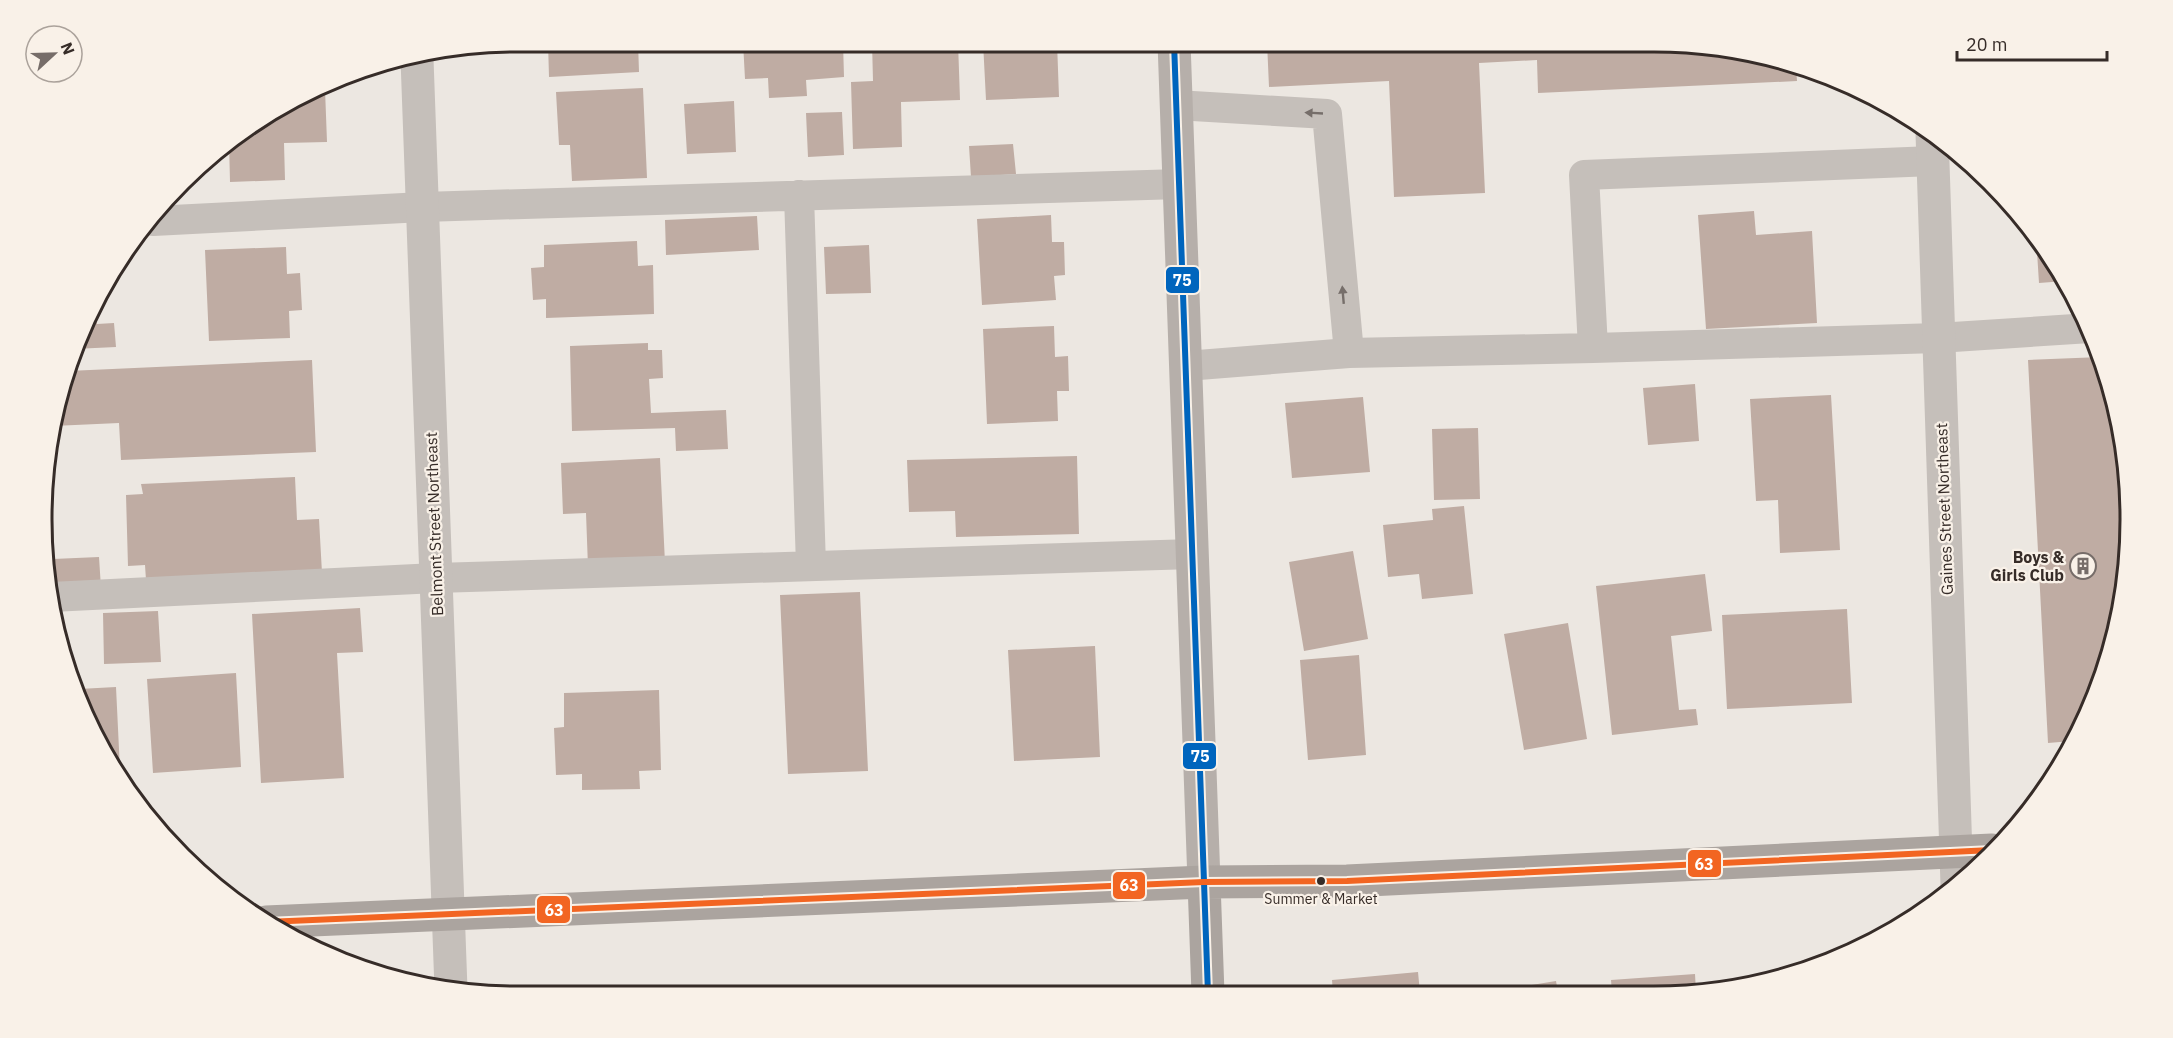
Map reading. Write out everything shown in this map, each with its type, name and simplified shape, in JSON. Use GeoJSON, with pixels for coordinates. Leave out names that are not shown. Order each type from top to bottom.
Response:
{"type":"FeatureCollection","features":[{"type":"Feature","properties":{"kind":"main road"},"geometry":{"type":"LineString","coordinates":[[1174,52],[1208,986]]}},
{"type":"Feature","properties":{"kind":"main road"},"geometry":{"type":"LineString","coordinates":[[283,921],[1204,882],[1347,881],[1982,851]]}},
{"type":"Feature","properties":{"kind":"street","name":"Belmont Street Northeast"},"geometry":{"type":"LineString","coordinates":[[417,64],[451,981]]}},
{"type":"Feature","properties":{"kind":"street","name":"Gaines Street Northeast"},"geometry":{"type":"LineString","coordinates":[[1932,147],[1957,874]]}},
{"type":"Feature","properties":{"kind":"lane"},"geometry":{"type":"LineString","coordinates":[[1176,105],[1327,114],[1349,353]]}},
{"type":"Feature","properties":{"kind":"lane"},"geometry":{"type":"LineString","coordinates":[[1593,348],[1584,176],[1932,147]]}},
{"type":"Feature","properties":{"kind":"lane"},"geometry":{"type":"LineString","coordinates":[[160,221],[423,207],[1180,184]]}},
{"type":"Feature","properties":{"kind":"lane"},"geometry":{"type":"LineString","coordinates":[[799,195],[811,566]]}},
{"type":"Feature","properties":{"kind":"lane"},"geometry":{"type":"LineString","coordinates":[[1186,366],[1349,353],[1938,338],[2080,329]]}},
{"type":"Feature","properties":{"kind":"lane"},"geometry":{"type":"LineString","coordinates":[[59,597],[436,578],[1192,554]]}},
{"type":"Feature","properties":{"kind":"building"},"geometry":{"type":"Polygon","coordinates":[[[548,52],[638,52],[639,72],[549,77],[548,52]]]}},
{"type":"Feature","properties":{"kind":"building"},"geometry":{"type":"Polygon","coordinates":[[[744,52],[843,52],[844,77],[806,80],[807,96],[769,98],[768,78],[745,79],[744,52]]]}},
{"type":"Feature","properties":{"kind":"building"},"geometry":{"type":"Polygon","coordinates":[[[872,52],[958,52],[960,100],[901,102],[902,147],[853,149],[851,82],[873,81],[872,52]]]}},
{"type":"Feature","properties":{"kind":"building"},"geometry":{"type":"Polygon","coordinates":[[[984,52],[1057,52],[1059,97],[986,100],[984,52]]]}},
{"type":"Feature","properties":{"kind":"building"},"geometry":{"type":"Polygon","coordinates":[[[1267,52],[1685,53],[1745,61],[1775,68],[1797,75],[1797,81],[1538,93],[1537,60],[1479,63],[1485,193],[1394,197],[1389,81],[1269,87],[1267,52]]]}},
{"type":"Feature","properties":{"kind":"building"},"geometry":{"type":"Polygon","coordinates":[[[643,88],[647,178],[572,181],[570,145],[559,145],[556,92],[643,88]]]}},
{"type":"Feature","properties":{"kind":"building"},"geometry":{"type":"Polygon","coordinates":[[[325,95],[327,142],[284,143],[285,180],[230,182],[229,154],[286,115],[325,95]]]}},
{"type":"Feature","properties":{"kind":"building"},"geometry":{"type":"Polygon","coordinates":[[[734,101],[736,152],[687,154],[684,104],[734,101]]]}},
{"type":"Feature","properties":{"kind":"building"},"geometry":{"type":"Polygon","coordinates":[[[842,112],[844,155],[808,157],[806,113],[842,112]]]}},
{"type":"Feature","properties":{"kind":"building"},"geometry":{"type":"Polygon","coordinates":[[[1013,144],[1016,174],[971,177],[969,146],[1013,144]]]}},
{"type":"Feature","properties":{"kind":"building"},"geometry":{"type":"Polygon","coordinates":[[[1754,211],[1756,235],[1812,231],[1817,323],[1706,329],[1698,215],[1754,211]]]}},
{"type":"Feature","properties":{"kind":"building"},"geometry":{"type":"Polygon","coordinates":[[[1051,215],[1052,242],[1064,242],[1065,275],[1054,276],[1056,300],[982,305],[977,219],[1051,215]]]}},
{"type":"Feature","properties":{"kind":"building"},"geometry":{"type":"Polygon","coordinates":[[[757,216],[759,250],[666,255],[665,220],[757,216]]]}},
{"type":"Feature","properties":{"kind":"building"},"geometry":{"type":"Polygon","coordinates":[[[637,241],[638,266],[653,265],[654,314],[546,318],[546,299],[533,300],[531,268],[544,267],[544,245],[637,241]]]}},
{"type":"Feature","properties":{"kind":"building"},"geometry":{"type":"Polygon","coordinates":[[[869,245],[871,293],[826,294],[824,247],[869,245]]]}},
{"type":"Feature","properties":{"kind":"building"},"geometry":{"type":"Polygon","coordinates":[[[286,247],[287,274],[300,273],[302,310],[289,311],[290,338],[209,341],[205,250],[286,247]]]}},
{"type":"Feature","properties":{"kind":"building"},"geometry":{"type":"Polygon","coordinates":[[[2037,253],[2055,282],[2039,283],[2037,253]]]}},
{"type":"Feature","properties":{"kind":"building"},"geometry":{"type":"Polygon","coordinates":[[[97,322],[97,324],[114,323],[116,347],[85,348],[97,322]]]}},
{"type":"Feature","properties":{"kind":"building"},"geometry":{"type":"Polygon","coordinates":[[[1054,326],[1055,357],[1068,356],[1069,391],[1057,391],[1058,421],[987,424],[983,329],[1054,326]]]}},
{"type":"Feature","properties":{"kind":"building"},"geometry":{"type":"Polygon","coordinates":[[[648,343],[648,350],[662,350],[663,378],[649,379],[651,413],[726,410],[728,449],[676,451],[675,428],[572,431],[570,346],[648,343]]]}},
{"type":"Feature","properties":{"kind":"building","name":"Boys & Girls Club"},"geometry":{"type":"Polygon","coordinates":[[[2092,357],[2112,428],[2120,488],[2120,550],[2112,610],[2105,640],[2085,698],[2063,742],[2048,743],[2028,360],[2092,357]]]}},
{"type":"Feature","properties":{"kind":"building"},"geometry":{"type":"Polygon","coordinates":[[[312,360],[316,452],[121,460],[119,423],[62,426],[76,371],[312,360]]]}},
{"type":"Feature","properties":{"kind":"building"},"geometry":{"type":"Polygon","coordinates":[[[1695,384],[1699,441],[1648,445],[1643,388],[1695,384]]]}},
{"type":"Feature","properties":{"kind":"building"},"geometry":{"type":"Polygon","coordinates":[[[1831,395],[1840,550],[1780,553],[1778,500],[1756,501],[1750,399],[1831,395]]]}},
{"type":"Feature","properties":{"kind":"building"},"geometry":{"type":"Polygon","coordinates":[[[1363,397],[1370,472],[1292,478],[1285,403],[1363,397]]]}},
{"type":"Feature","properties":{"kind":"building"},"geometry":{"type":"Polygon","coordinates":[[[1478,428],[1480,499],[1434,500],[1432,429],[1478,428]]]}},
{"type":"Feature","properties":{"kind":"building"},"geometry":{"type":"Polygon","coordinates":[[[1077,456],[1079,534],[956,537],[955,511],[909,512],[907,460],[1077,456]]]}},
{"type":"Feature","properties":{"kind":"building"},"geometry":{"type":"Polygon","coordinates":[[[660,458],[665,563],[588,567],[586,513],[563,514],[561,463],[660,458]]]}},
{"type":"Feature","properties":{"kind":"building"},"geometry":{"type":"Polygon","coordinates":[[[295,477],[297,520],[319,519],[322,573],[146,580],[145,565],[128,566],[126,495],[143,494],[141,484],[295,477]]]}},
{"type":"Feature","properties":{"kind":"building"},"geometry":{"type":"Polygon","coordinates":[[[1464,506],[1473,594],[1422,599],[1419,574],[1388,577],[1383,525],[1433,520],[1432,509],[1464,506]]]}},
{"type":"Feature","properties":{"kind":"building"},"geometry":{"type":"Polygon","coordinates":[[[1353,551],[1368,639],[1304,651],[1289,562],[1353,551]]]}},
{"type":"Feature","properties":{"kind":"building"},"geometry":{"type":"Polygon","coordinates":[[[99,557],[101,588],[58,591],[54,559],[99,557]]]}},
{"type":"Feature","properties":{"kind":"building"},"geometry":{"type":"Polygon","coordinates":[[[1705,574],[1712,631],[1671,636],[1679,710],[1696,709],[1698,725],[1612,735],[1596,586],[1705,574]]]}},
{"type":"Feature","properties":{"kind":"building"},"geometry":{"type":"Polygon","coordinates":[[[860,592],[868,771],[788,774],[780,595],[860,592]]]}},
{"type":"Feature","properties":{"kind":"building"},"geometry":{"type":"Polygon","coordinates":[[[360,608],[363,652],[337,653],[344,778],[261,783],[252,614],[360,608]]]}},
{"type":"Feature","properties":{"kind":"building"},"geometry":{"type":"Polygon","coordinates":[[[1847,609],[1852,703],[1727,709],[1722,615],[1847,609]]]}},
{"type":"Feature","properties":{"kind":"building"},"geometry":{"type":"Polygon","coordinates":[[[158,611],[161,662],[104,664],[103,613],[158,611]]]}},
{"type":"Feature","properties":{"kind":"building"},"geometry":{"type":"Polygon","coordinates":[[[1568,623],[1587,739],[1524,750],[1504,634],[1568,623]]]}},
{"type":"Feature","properties":{"kind":"building"},"geometry":{"type":"Polygon","coordinates":[[[1095,646],[1100,757],[1014,761],[1008,650],[1095,646]]]}},
{"type":"Feature","properties":{"kind":"building"},"geometry":{"type":"Polygon","coordinates":[[[1359,655],[1366,755],[1308,760],[1300,660],[1359,655]]]}},
{"type":"Feature","properties":{"kind":"building"},"geometry":{"type":"Polygon","coordinates":[[[236,673],[241,767],[153,773],[147,679],[236,673]]]}},
{"type":"Feature","properties":{"kind":"building"},"geometry":{"type":"Polygon","coordinates":[[[116,687],[119,759],[101,725],[84,689],[116,687]]]}},
{"type":"Feature","properties":{"kind":"building"},"geometry":{"type":"Polygon","coordinates":[[[659,690],[661,770],[639,771],[640,789],[582,790],[582,774],[556,775],[554,728],[564,727],[564,693],[659,690]]]}},
{"type":"Feature","properties":{"kind":"building"},"geometry":{"type":"Polygon","coordinates":[[[1418,972],[1419,986],[1332,986],[1332,980],[1418,972]]]}},
{"type":"Feature","properties":{"kind":"building"},"geometry":{"type":"Polygon","coordinates":[[[1695,974],[1696,984],[1612,986],[1611,980],[1695,974]]]}},
{"type":"Feature","properties":{"kind":"building"},"geometry":{"type":"Polygon","coordinates":[[[1556,981],[1557,986],[1525,986],[1556,981]]]}},
{"type":"Feature","properties":{"kind":"transit line","name":"75"},"geometry":{"type":"LineString","coordinates":[[1174,52],[1208,986]]}},
{"type":"Feature","properties":{"kind":"transit line","name":"63"},"geometry":{"type":"LineString","coordinates":[[283,921],[1204,882],[1347,881],[1982,850]]}},
{"type":"Feature","properties":{"kind":"place","name":"Boys & Girls Club"},"geometry":{"type":"Point","coordinates":[2083,566]}},
{"type":"Feature","properties":{"kind":"place","name":"Summer & Market"},"geometry":{"type":"Point","coordinates":[1321,881]}}]}
